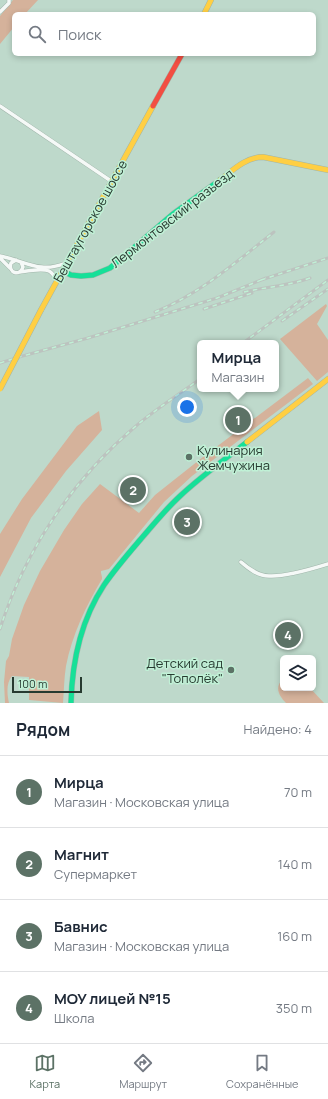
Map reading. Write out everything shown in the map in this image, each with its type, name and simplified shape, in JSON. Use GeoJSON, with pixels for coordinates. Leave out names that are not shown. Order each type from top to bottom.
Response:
{"type":"FeatureCollection","features":[{"type":"Feature","properties":{"kind":"street"},"geometry":{"type":"LineString","coordinates":[[0,12],[9,0]]}},
{"type":"Feature","properties":{"kind":"street"},"geometry":{"type":"LineString","coordinates":[[205,12],[211,0]]}},
{"type":"Feature","properties":{"kind":"street","name":"Бештаугорское шоссе"},"geometry":{"type":"LineString","coordinates":[[0,389],[66,263],[181,56]]}},
{"type":"Feature","properties":{"kind":"street"},"geometry":{"type":"LineString","coordinates":[[0,106],[111,181]]}},
{"type":"Feature","properties":{"kind":"street","name":"Лермонтовский разъезд"},"geometry":{"type":"LineString","coordinates":[[63,269],[71,275],[81,276],[93,275],[110,268],[173,214],[245,161],[255,157],[263,157],[328,170]]}},
{"type":"Feature","properties":{"kind":"street"},"geometry":{"type":"LineString","coordinates":[[0,257],[32,266],[52,268],[66,263]]}},
{"type":"Feature","properties":{"kind":"street"},"geometry":{"type":"LineString","coordinates":[[0,257],[13,272],[49,271],[53,274],[57,281]]}},
{"type":"Feature","properties":{"kind":"street"},"geometry":{"type":"LineString","coordinates":[[11,269],[11,263],[18,261],[22,263],[23,267],[20,272]]}},
{"type":"Feature","properties":{"kind":"street"},"geometry":{"type":"LineString","coordinates":[[71,703],[73,666],[82,634],[96,601],[111,575],[155,521],[184,491],[328,379]]}},
{"type":"Feature","properties":{"kind":"street"},"geometry":{"type":"LineString","coordinates":[[242,562],[252,571],[268,576],[283,575],[328,564]]}},
{"type":"Feature","properties":{"kind":"shaded area"},"geometry":{"type":"Polygon","coordinates":[[[13,0],[38,0],[27,12],[12,12],[12,29],[0,44],[0,16],[13,0]]]}},
{"type":"Feature","properties":{"kind":"shaded area"},"geometry":{"type":"Polygon","coordinates":[[[326,304],[327,306],[317,324],[328,340],[328,372],[317,381],[280,339],[326,304]]]}},
{"type":"Feature","properties":{"kind":"shaded area"},"geometry":{"type":"Polygon","coordinates":[[[308,378],[313,384],[192,476],[164,502],[109,569],[101,571],[102,579],[80,621],[72,643],[65,671],[63,703],[29,700],[29,677],[12,676],[7,692],[9,703],[5,703],[4,682],[6,661],[9,656],[12,639],[24,605],[40,571],[64,530],[82,504],[100,484],[139,513],[155,495],[308,378]]]}},
{"type":"Feature","properties":{"kind":"shaded area"},"geometry":{"type":"Polygon","coordinates":[[[99,411],[102,430],[66,471],[31,518],[0,577],[0,534],[22,499],[77,426],[99,411]]]}},
{"type":"Feature","properties":{"kind":"shaded area"},"geometry":{"type":"Polygon","coordinates":[[[280,682],[280,691],[313,691],[324,703],[286,703],[278,691],[280,682]]]}},
{"type":"Feature","properties":{"kind":"railway"},"geometry":{"type":"LineString","coordinates":[[155,312],[171,305],[202,287],[232,266],[274,232]]}},
{"type":"Feature","properties":{"kind":"railway"},"geometry":{"type":"LineString","coordinates":[[261,280],[328,258]]}},
{"type":"Feature","properties":{"kind":"railway"},"geometry":{"type":"LineString","coordinates":[[0,363],[88,338],[217,298],[266,278]]}},
{"type":"Feature","properties":{"kind":"railway"},"geometry":{"type":"LineString","coordinates":[[244,292],[285,285],[310,278]]}},
{"type":"Feature","properties":{"kind":"railway"},"geometry":{"type":"LineString","coordinates":[[247,340],[328,280]]}},
{"type":"Feature","properties":{"kind":"railway"},"geometry":{"type":"LineString","coordinates":[[282,321],[328,289]]}},
{"type":"Feature","properties":{"kind":"railway"},"geometry":{"type":"LineString","coordinates":[[204,309],[252,293]]}},
{"type":"Feature","properties":{"kind":"railway"},"geometry":{"type":"LineString","coordinates":[[0,629],[10,600],[37,544],[72,493],[113,447],[136,426],[197,381]]}},
{"type":"Feature","properties":{"kind":"traffic: fast"},"geometry":{"type":"LineString","coordinates":[[63,269],[71,275],[81,276],[93,275],[110,268],[173,214],[220,180]]}},
{"type":"Feature","properties":{"kind":"traffic: fast"},"geometry":{"type":"LineString","coordinates":[[71,703],[73,672],[79,642],[89,612],[104,585],[126,556],[174,502],[247,442]]}},
{"type":"Feature","properties":{"kind":"traffic: slow"},"geometry":{"type":"LineString","coordinates":[[205,12],[211,0]]}},
{"type":"Feature","properties":{"kind":"traffic: slow"},"geometry":{"type":"LineString","coordinates":[[41,310],[153,106]]}},
{"type":"Feature","properties":{"kind":"traffic: slow"},"geometry":{"type":"LineString","coordinates":[[220,180],[245,162],[251,159],[263,157],[328,170]]}},
{"type":"Feature","properties":{"kind":"traffic: slow"},"geometry":{"type":"LineString","coordinates":[[0,389],[41,310]]}},
{"type":"Feature","properties":{"kind":"traffic: slow"},"geometry":{"type":"LineString","coordinates":[[247,442],[328,379]]}},
{"type":"Feature","properties":{"kind":"traffic: jam"},"geometry":{"type":"LineString","coordinates":[[153,106],[181,56]]}},
{"type":"Feature","properties":{"kind":"place","name":"Мирца"},"geometry":{"type":"Point","coordinates":[238,420]}},
{"type":"Feature","properties":{"kind":"place","name":"Кулинария Жемчужина"},"geometry":{"type":"Point","coordinates":[189,457]}},
{"type":"Feature","properties":{"kind":"place","name":"Магнит"},"geometry":{"type":"Point","coordinates":[133,490]}},
{"type":"Feature","properties":{"kind":"place","name":"Бавнис"},"geometry":{"type":"Point","coordinates":[187,522]}},
{"type":"Feature","properties":{"kind":"place","name":"МОУ лицей №15"},"geometry":{"type":"Point","coordinates":[288,635]}},
{"type":"Feature","properties":{"kind":"place","name":"Детский сад \"Тополёк\""},"geometry":{"type":"Point","coordinates":[231,670]}}]}
